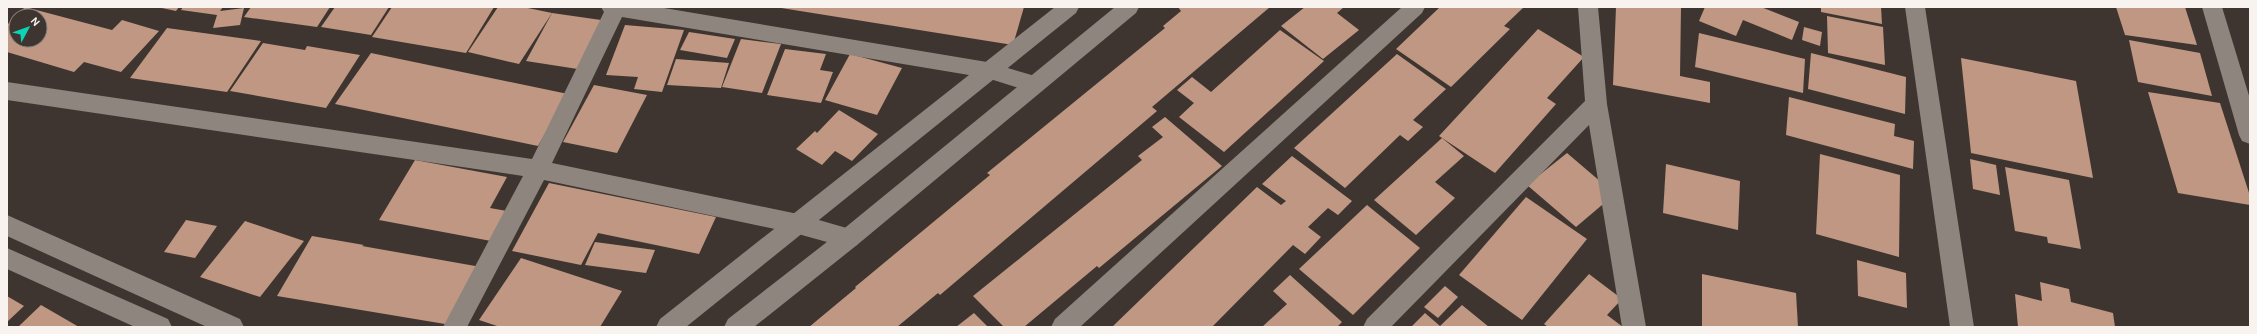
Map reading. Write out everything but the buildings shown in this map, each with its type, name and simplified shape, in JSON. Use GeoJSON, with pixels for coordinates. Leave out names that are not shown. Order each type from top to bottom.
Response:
{"type":"FeatureCollection","features":[{"type":"Feature","properties":{"kind":"street"},"geometry":{"type":"LineString","coordinates":[[455,327],[538,169],[614,7],[987,70],[1036,84]]}},
{"type":"Feature","properties":{"kind":"street"},"geometry":{"type":"LineString","coordinates":[[668,327],[798,224],[987,70],[1069,7]]}},
{"type":"Feature","properties":{"kind":"street"},"geometry":{"type":"LineString","coordinates":[[736,327],[849,238],[1129,7]]}},
{"type":"Feature","properties":{"kind":"street"},"geometry":{"type":"LineString","coordinates":[[1063,327],[1415,7]]}},
{"type":"Feature","properties":{"kind":"street"},"geometry":{"type":"LineString","coordinates":[[1588,7],[1596,104],[1634,327]]}},
{"type":"Feature","properties":{"kind":"street"},"geometry":{"type":"LineString","coordinates":[[1915,7],[1962,327]]}},
{"type":"Feature","properties":{"kind":"street"},"geometry":{"type":"LineString","coordinates":[[2212,7],[2250,135]]}},
{"type":"Feature","properties":{"kind":"street"},"geometry":{"type":"LineString","coordinates":[[7,91],[538,169],[798,224],[849,238]]}},
{"type":"Feature","properties":{"kind":"street"},"geometry":{"type":"LineString","coordinates":[[1375,327],[1596,104]]}},
{"type":"Feature","properties":{"kind":"street"},"geometry":{"type":"LineString","coordinates":[[7,225],[232,327]]}},
{"type":"Feature","properties":{"kind":"street"},"geometry":{"type":"LineString","coordinates":[[7,258],[160,327]]}}]}
